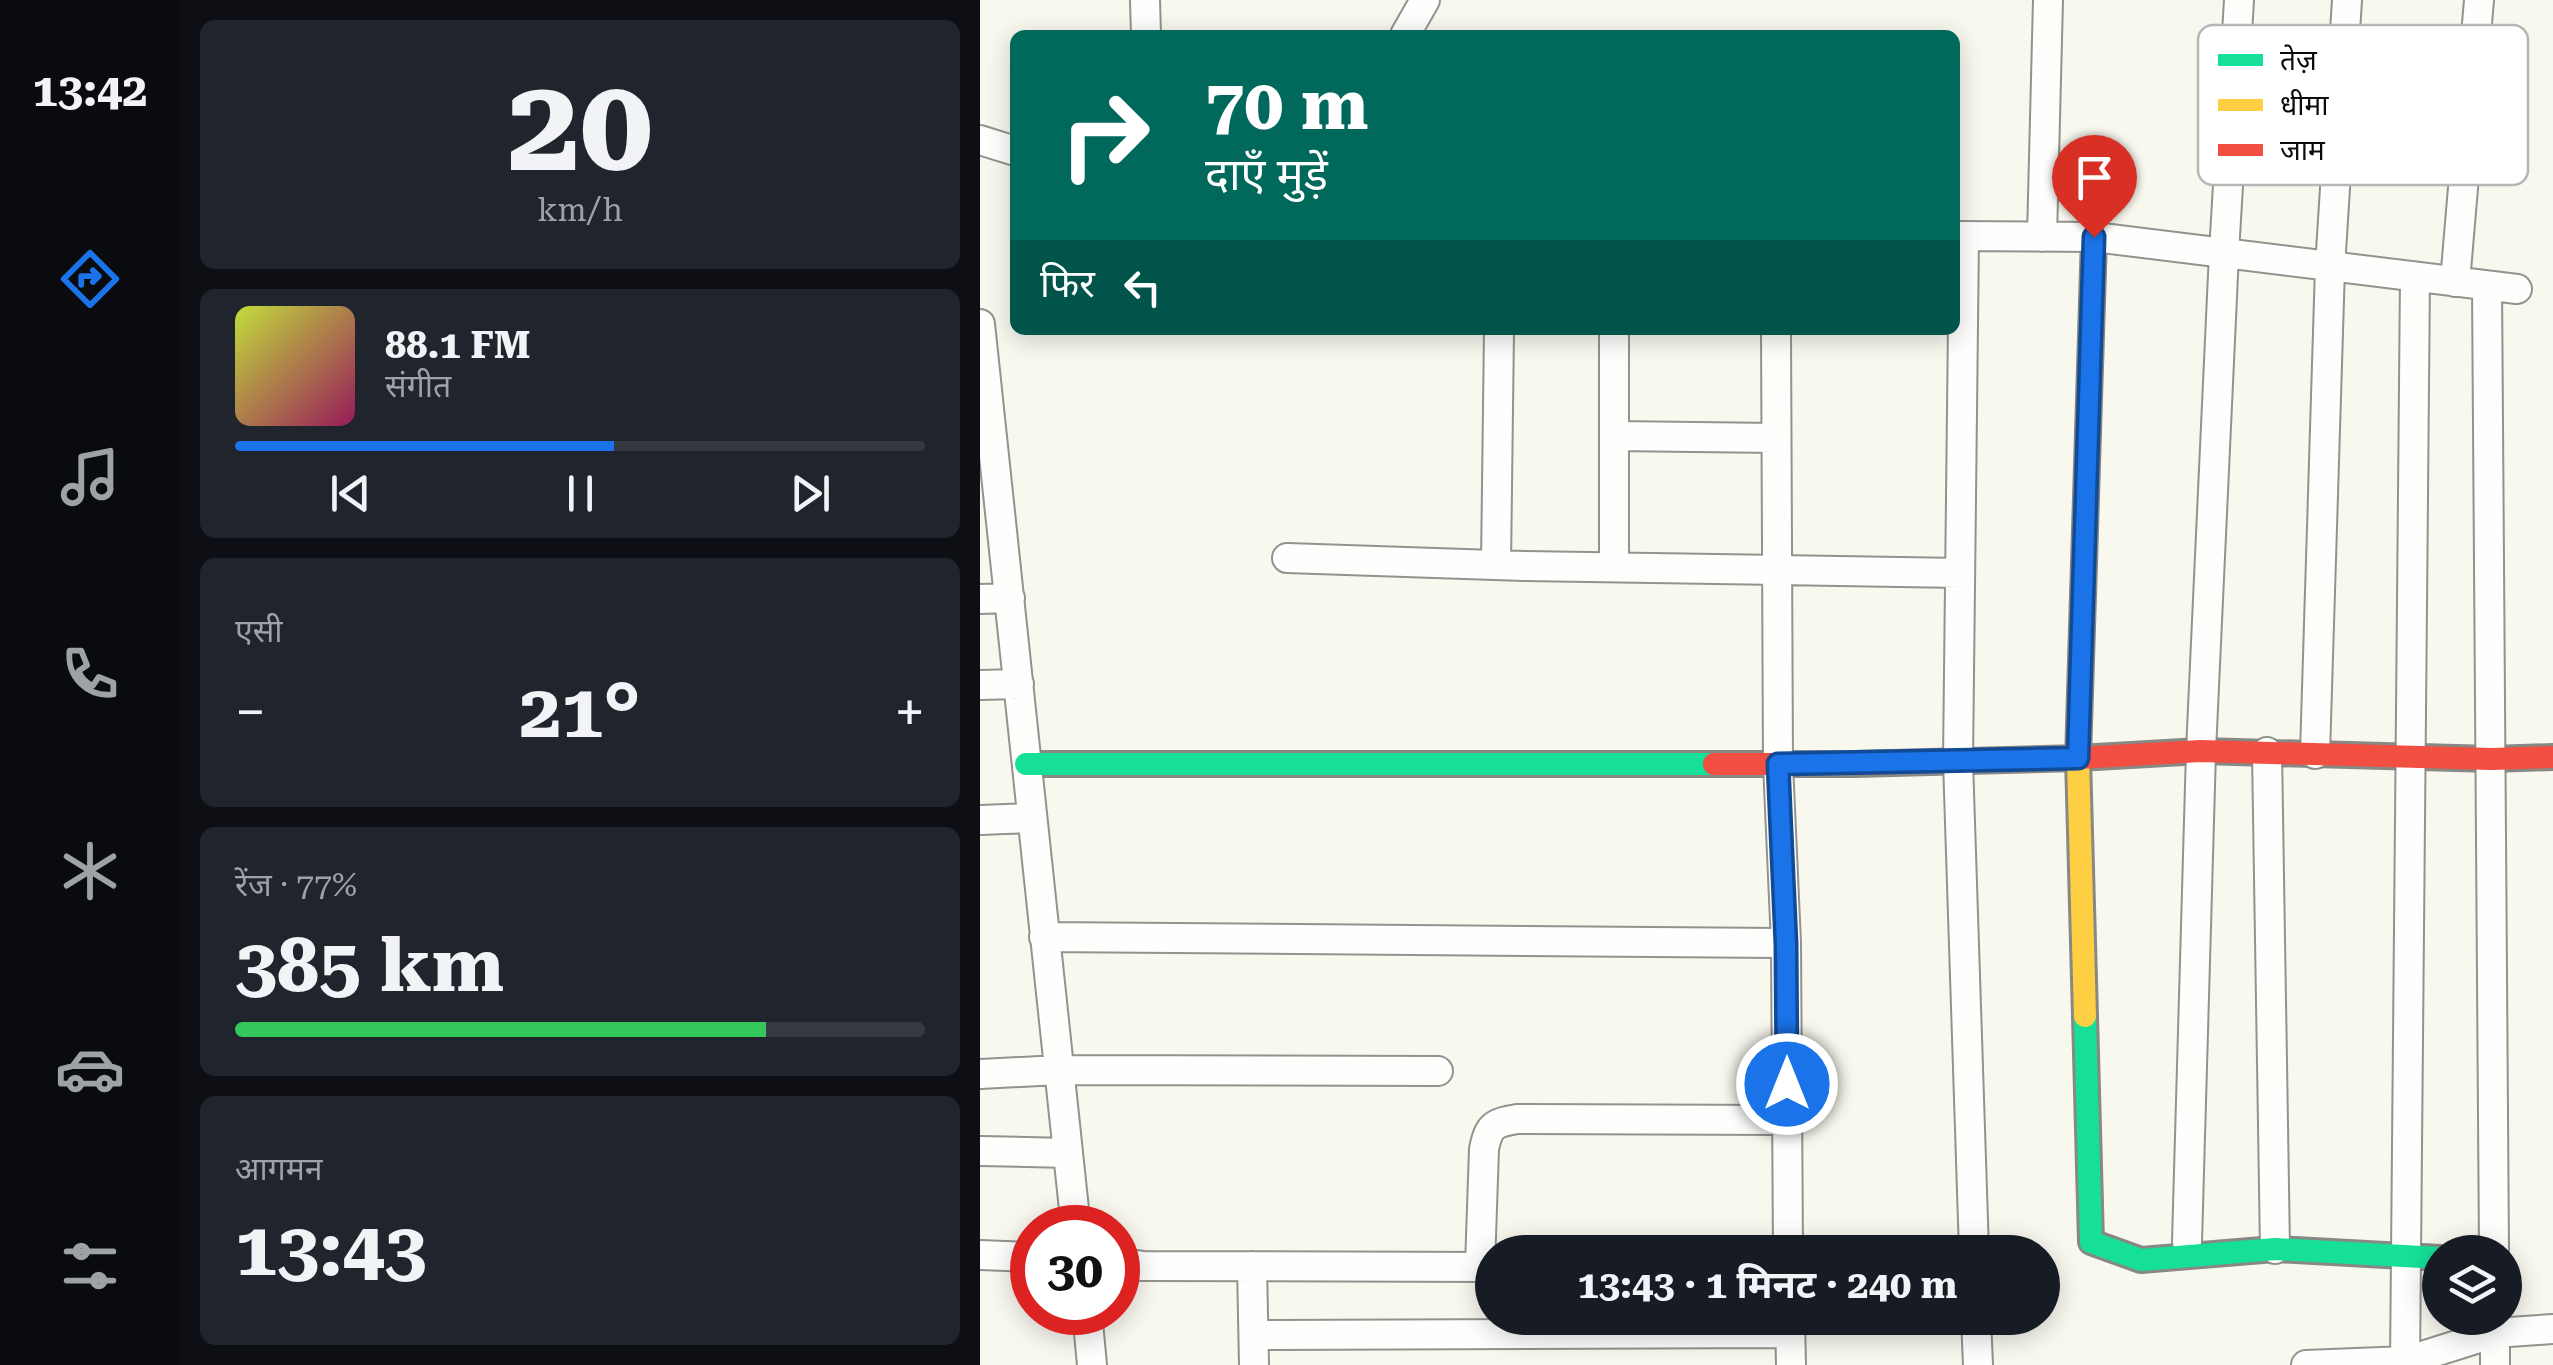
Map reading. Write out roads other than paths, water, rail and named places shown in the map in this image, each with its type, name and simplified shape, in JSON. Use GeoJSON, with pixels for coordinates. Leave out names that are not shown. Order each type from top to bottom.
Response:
{"type":"FeatureCollection","features":[{"type":"Feature","properties":{"kind":"street"},"geometry":{"type":"LineString","coordinates":[[1146,0],[1146,30]]}},
{"type":"Feature","properties":{"kind":"street"},"geometry":{"type":"LineString","coordinates":[[1407,30],[1425,0]]}},
{"type":"Feature","properties":{"kind":"street"},"geometry":{"type":"LineString","coordinates":[[2042,237],[2048,0]]}},
{"type":"Feature","properties":{"kind":"street"},"geometry":{"type":"LineString","coordinates":[[2238,25],[2239,0]]}},
{"type":"Feature","properties":{"kind":"street"},"geometry":{"type":"LineString","coordinates":[[2345,25],[2347,0]]}},
{"type":"Feature","properties":{"kind":"street"},"geometry":{"type":"LineString","coordinates":[[2476,25],[2478,0]]}},
{"type":"Feature","properties":{"kind":"street"},"geometry":{"type":"LineString","coordinates":[[980,140],[1010,149]]}},
{"type":"Feature","properties":{"kind":"street"},"geometry":{"type":"LineString","coordinates":[[2187,1242],[2202,751],[2228,185]]}},
{"type":"Feature","properties":{"kind":"street"},"geometry":{"type":"LineString","coordinates":[[2315,754],[2335,185]]}},
{"type":"Feature","properties":{"kind":"street"},"geometry":{"type":"LineString","coordinates":[[2454,282],[2462,185]]}},
{"type":"Feature","properties":{"kind":"street"},"geometry":{"type":"LineString","coordinates":[[1973,1235],[1958,762],[1960,236],[2094,237],[2517,290]]}},
{"type":"Feature","properties":{"kind":"street"},"geometry":{"type":"LineString","coordinates":[[2094,237],[2078,758],[2090,1242],[2141,1260],[2275,1249],[2422,1258]]}},
{"type":"Feature","properties":{"kind":"street"},"geometry":{"type":"LineString","coordinates":[[2406,1363],[2415,277]]}},
{"type":"Feature","properties":{"kind":"street"},"geometry":{"type":"LineString","coordinates":[[2487,286],[2494,1235]]}},
{"type":"Feature","properties":{"kind":"street"},"geometry":{"type":"LineString","coordinates":[[980,324],[988,456],[1010,598],[1074,1205]]}},
{"type":"Feature","properties":{"kind":"street"},"geometry":{"type":"LineString","coordinates":[[1496,565],[1500,335]]}},
{"type":"Feature","properties":{"kind":"street"},"geometry":{"type":"LineString","coordinates":[[1614,335],[1614,568]]}},
{"type":"Feature","properties":{"kind":"street"},"geometry":{"type":"LineString","coordinates":[[1776,335],[1778,764],[1786,944],[1788,1235]]}},
{"type":"Feature","properties":{"kind":"street"},"geometry":{"type":"LineString","coordinates":[[1614,436],[1776,438]]}},
{"type":"Feature","properties":{"kind":"street"},"geometry":{"type":"LineString","coordinates":[[1287,558],[1960,573]]}},
{"type":"Feature","properties":{"kind":"street"},"geometry":{"type":"LineString","coordinates":[[980,599],[1010,598]]}},
{"type":"Feature","properties":{"kind":"street"},"geometry":{"type":"LineString","coordinates":[[980,685],[1019,684]]}},
{"type":"Feature","properties":{"kind":"street"},"geometry":{"type":"LineString","coordinates":[[1026,764],[1778,764],[1958,762],[2202,751],[2553,758]]}},
{"type":"Feature","properties":{"kind":"street"},"geometry":{"type":"LineString","coordinates":[[2266,752],[2275,1249]]}},
{"type":"Feature","properties":{"kind":"street"},"geometry":{"type":"LineString","coordinates":[[980,820],[1031,818]]}},
{"type":"Feature","properties":{"kind":"street"},"geometry":{"type":"LineString","coordinates":[[1044,936],[1786,944]]}},
{"type":"Feature","properties":{"kind":"street"},"geometry":{"type":"LineString","coordinates":[[980,1074],[1059,1070],[1438,1070]]}},
{"type":"Feature","properties":{"kind":"street"},"geometry":{"type":"LineString","coordinates":[[1485,1235],[1484,1149],[1488,1132],[1498,1122],[1788,1120]]}},
{"type":"Feature","properties":{"kind":"street"},"geometry":{"type":"LineString","coordinates":[[980,1151],[1068,1153]]}},
{"type":"Feature","properties":{"kind":"street"},"geometry":{"type":"LineString","coordinates":[[980,1255],[1010,1256]]}},
{"type":"Feature","properties":{"kind":"street"},"geometry":{"type":"LineString","coordinates":[[1140,1266],[1475,1266]]}},
{"type":"Feature","properties":{"kind":"street"},"geometry":{"type":"LineString","coordinates":[[1252,1266],[1254,1365]]}},
{"type":"Feature","properties":{"kind":"street"},"geometry":{"type":"LineString","coordinates":[[2522,1327],[2553,1329]]}},
{"type":"Feature","properties":{"kind":"street"},"geometry":{"type":"LineString","coordinates":[[1254,1335],[1475,1331]]}},
{"type":"Feature","properties":{"kind":"street"},"geometry":{"type":"LineString","coordinates":[[1089,1335],[1092,1365]]}},
{"type":"Feature","properties":{"kind":"street"},"geometry":{"type":"LineString","coordinates":[[1790,1335],[1791,1365]]}},
{"type":"Feature","properties":{"kind":"street"},"geometry":{"type":"LineString","coordinates":[[1977,1335],[1978,1365]]}},
{"type":"Feature","properties":{"kind":"street"},"geometry":{"type":"LineString","coordinates":[[2306,1365],[2406,1363],[2472,1335]]}},
{"type":"Feature","properties":{"kind":"street"},"geometry":{"type":"LineString","coordinates":[[2495,1335],[2495,1365]]}}]}
